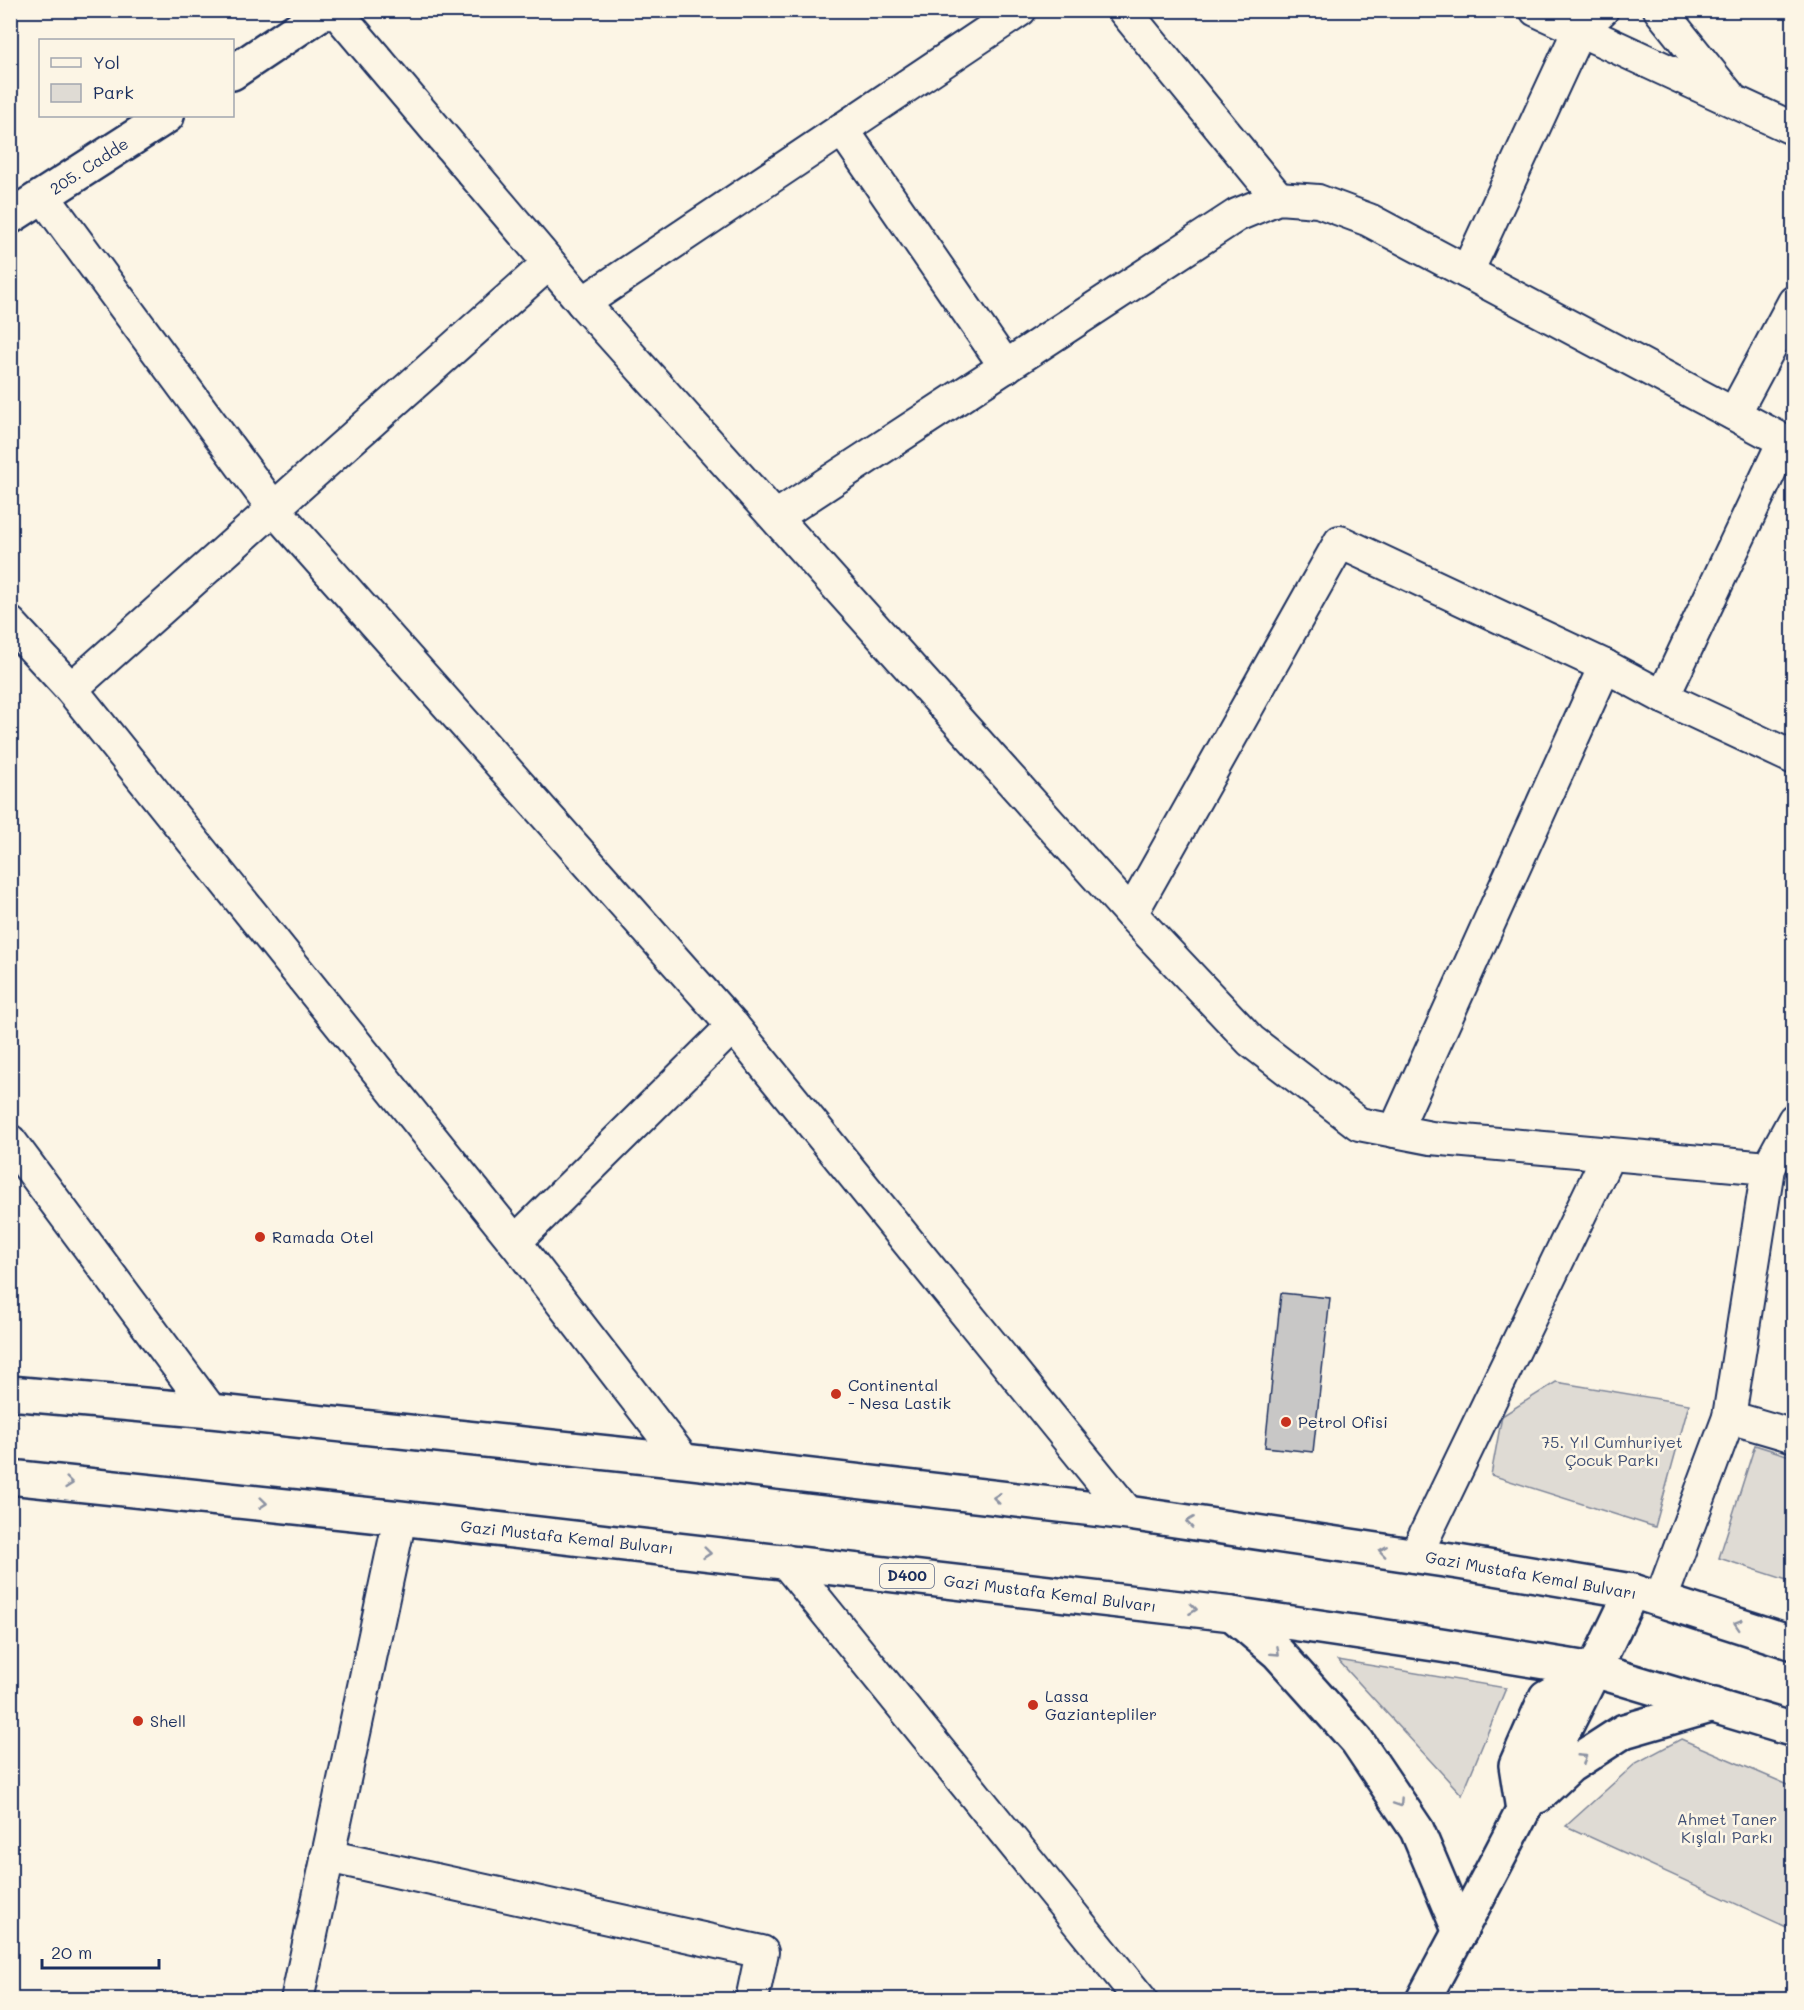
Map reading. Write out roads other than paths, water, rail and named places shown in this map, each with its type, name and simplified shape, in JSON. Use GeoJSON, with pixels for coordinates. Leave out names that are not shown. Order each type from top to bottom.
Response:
{"type":"FeatureCollection","features":[{"type":"Feature","properties":{"kind":"main road"},"geometry":{"type":"LineString","coordinates":[[234,71],[292,20],[326,10]]}},
{"type":"Feature","properties":{"kind":"main road","name":"205. Cadde"},"geometry":{"type":"LineString","coordinates":[[10,217],[165,117]]}},
{"type":"Feature","properties":{"kind":"main road","name":"Gazi Mustafa Kemal Bulvarı"},"geometry":{"type":"LineString","coordinates":[[10,1393],[211,1411],[684,1461],[1128,1513],[1415,1556],[1647,1595],[1794,1643]]}},
{"type":"Feature","properties":{"kind":"main road","name":"Gazi Mustafa Kemal Bulvarı"},"geometry":{"type":"LineString","coordinates":[[10,1477],[785,1561],[1232,1614],[1594,1670],[1794,1730]]}},
{"type":"Feature","properties":{"kind":"main road"},"geometry":{"type":"LineString","coordinates":[[1523,1810],[1516,1765],[1546,1697],[1594,1670],[1647,1595]]}},
{"type":"Feature","properties":{"kind":"main road"},"geometry":{"type":"LineString","coordinates":[[1232,1614],[1278,1653],[1357,1741],[1416,1830],[1460,1932]]}},
{"type":"Feature","properties":{"kind":"main road"},"geometry":{"type":"LineString","coordinates":[[1423,2000],[1523,1810],[1570,1766],[1624,1731],[1714,1705]]}},
{"type":"Feature","properties":{"kind":"street"},"geometry":{"type":"LineString","coordinates":[[335,10],[583,303],[1131,914],[1251,1041],[1359,1124],[1431,1138],[1768,1168]]}},
{"type":"Feature","properties":{"kind":"street"},"geometry":{"type":"LineString","coordinates":[[583,303],[1020,10]]}},
{"type":"Feature","properties":{"kind":"street"},"geometry":{"type":"LineString","coordinates":[[1124,10],[1278,198]]}},
{"type":"Feature","properties":{"kind":"street"},"geometry":{"type":"LineString","coordinates":[[1536,10],[1590,20],[1733,101],[1794,129]]}},
{"type":"Feature","properties":{"kind":"street"},"geometry":{"type":"LineString","coordinates":[[1660,10],[1733,101]]}},
{"type":"Feature","properties":{"kind":"street"},"geometry":{"type":"LineString","coordinates":[[1467,272],[1590,20]]}},
{"type":"Feature","properties":{"kind":"street"},"geometry":{"type":"LineString","coordinates":[[842,129],[1006,367]]}},
{"type":"Feature","properties":{"kind":"street"},"geometry":{"type":"LineString","coordinates":[[43,196],[273,509],[733,1026],[1128,1513]]}},
{"type":"Feature","properties":{"kind":"street"},"geometry":{"type":"LineString","coordinates":[[776,517],[1237,215],[1278,198],[1318,201],[1369,220],[1789,443],[1663,697]]}},
{"type":"Feature","properties":{"kind":"street"},"geometry":{"type":"LineString","coordinates":[[71,689],[549,263]]}},
{"type":"Feature","properties":{"kind":"street"},"geometry":{"type":"LineString","coordinates":[[1734,414],[1794,302]]}},
{"type":"Feature","properties":{"kind":"street"},"geometry":{"type":"LineString","coordinates":[[1131,914],[1340,542],[1605,666],[1663,697],[1794,758]]}},
{"type":"Feature","properties":{"kind":"street"},"geometry":{"type":"LineString","coordinates":[[10,623],[71,689],[514,1242],[684,1461]]}},
{"type":"Feature","properties":{"kind":"street"},"geometry":{"type":"LineString","coordinates":[[1395,1131],[1605,666]]}},
{"type":"Feature","properties":{"kind":"street"},"geometry":{"type":"LineString","coordinates":[[514,1242],[733,1026]]}},
{"type":"Feature","properties":{"kind":"street"},"geometry":{"type":"LineString","coordinates":[[1647,1595],[1729,1417],[1768,1168],[1794,1120]]}},
{"type":"Feature","properties":{"kind":"street"},"geometry":{"type":"LineString","coordinates":[[10,1141],[211,1411]]}},
{"type":"Feature","properties":{"kind":"street"},"geometry":{"type":"LineString","coordinates":[[1415,1556],[1609,1154]]}},
{"type":"Feature","properties":{"kind":"street"},"geometry":{"type":"LineString","coordinates":[[1729,1417],[1794,1436]]}},
{"type":"Feature","properties":{"kind":"street"},"geometry":{"type":"LineString","coordinates":[[297,2000],[400,1518]]}},
{"type":"Feature","properties":{"kind":"street"},"geometry":{"type":"LineString","coordinates":[[785,1561],[1141,2000]]}},
{"type":"Feature","properties":{"kind":"street"},"geometry":{"type":"LineString","coordinates":[[327,1856],[762,1952],[752,2000]]}},
{"type":"Feature","properties":{"kind":"place","name":"Ramada Otel"},"geometry":{"type":"Point","coordinates":[260,1237]}},
{"type":"Feature","properties":{"kind":"place","name":"Continental - Nesa Lastik"},"geometry":{"type":"Point","coordinates":[836,1394]}},
{"type":"Feature","properties":{"kind":"place","name":"Petrol Ofisi"},"geometry":{"type":"Point","coordinates":[1286,1422]}},
{"type":"Feature","properties":{"kind":"place","name":"Lassa Gaziantepliler"},"geometry":{"type":"Point","coordinates":[1033,1705]}},
{"type":"Feature","properties":{"kind":"place","name":"Shell"},"geometry":{"type":"Point","coordinates":[138,1721]}},
{"type":"Feature","properties":{"kind":"park label","name":"75. Yıl Cumhuriyet Çocuk Parkı"},"geometry":{"type":"Point","coordinates":[1612,1451]}},
{"type":"Feature","properties":{"kind":"park label","name":"Ahmet Taner Kışlalı Parkı"},"geometry":{"type":"Point","coordinates":[1727,1828]}}]}
